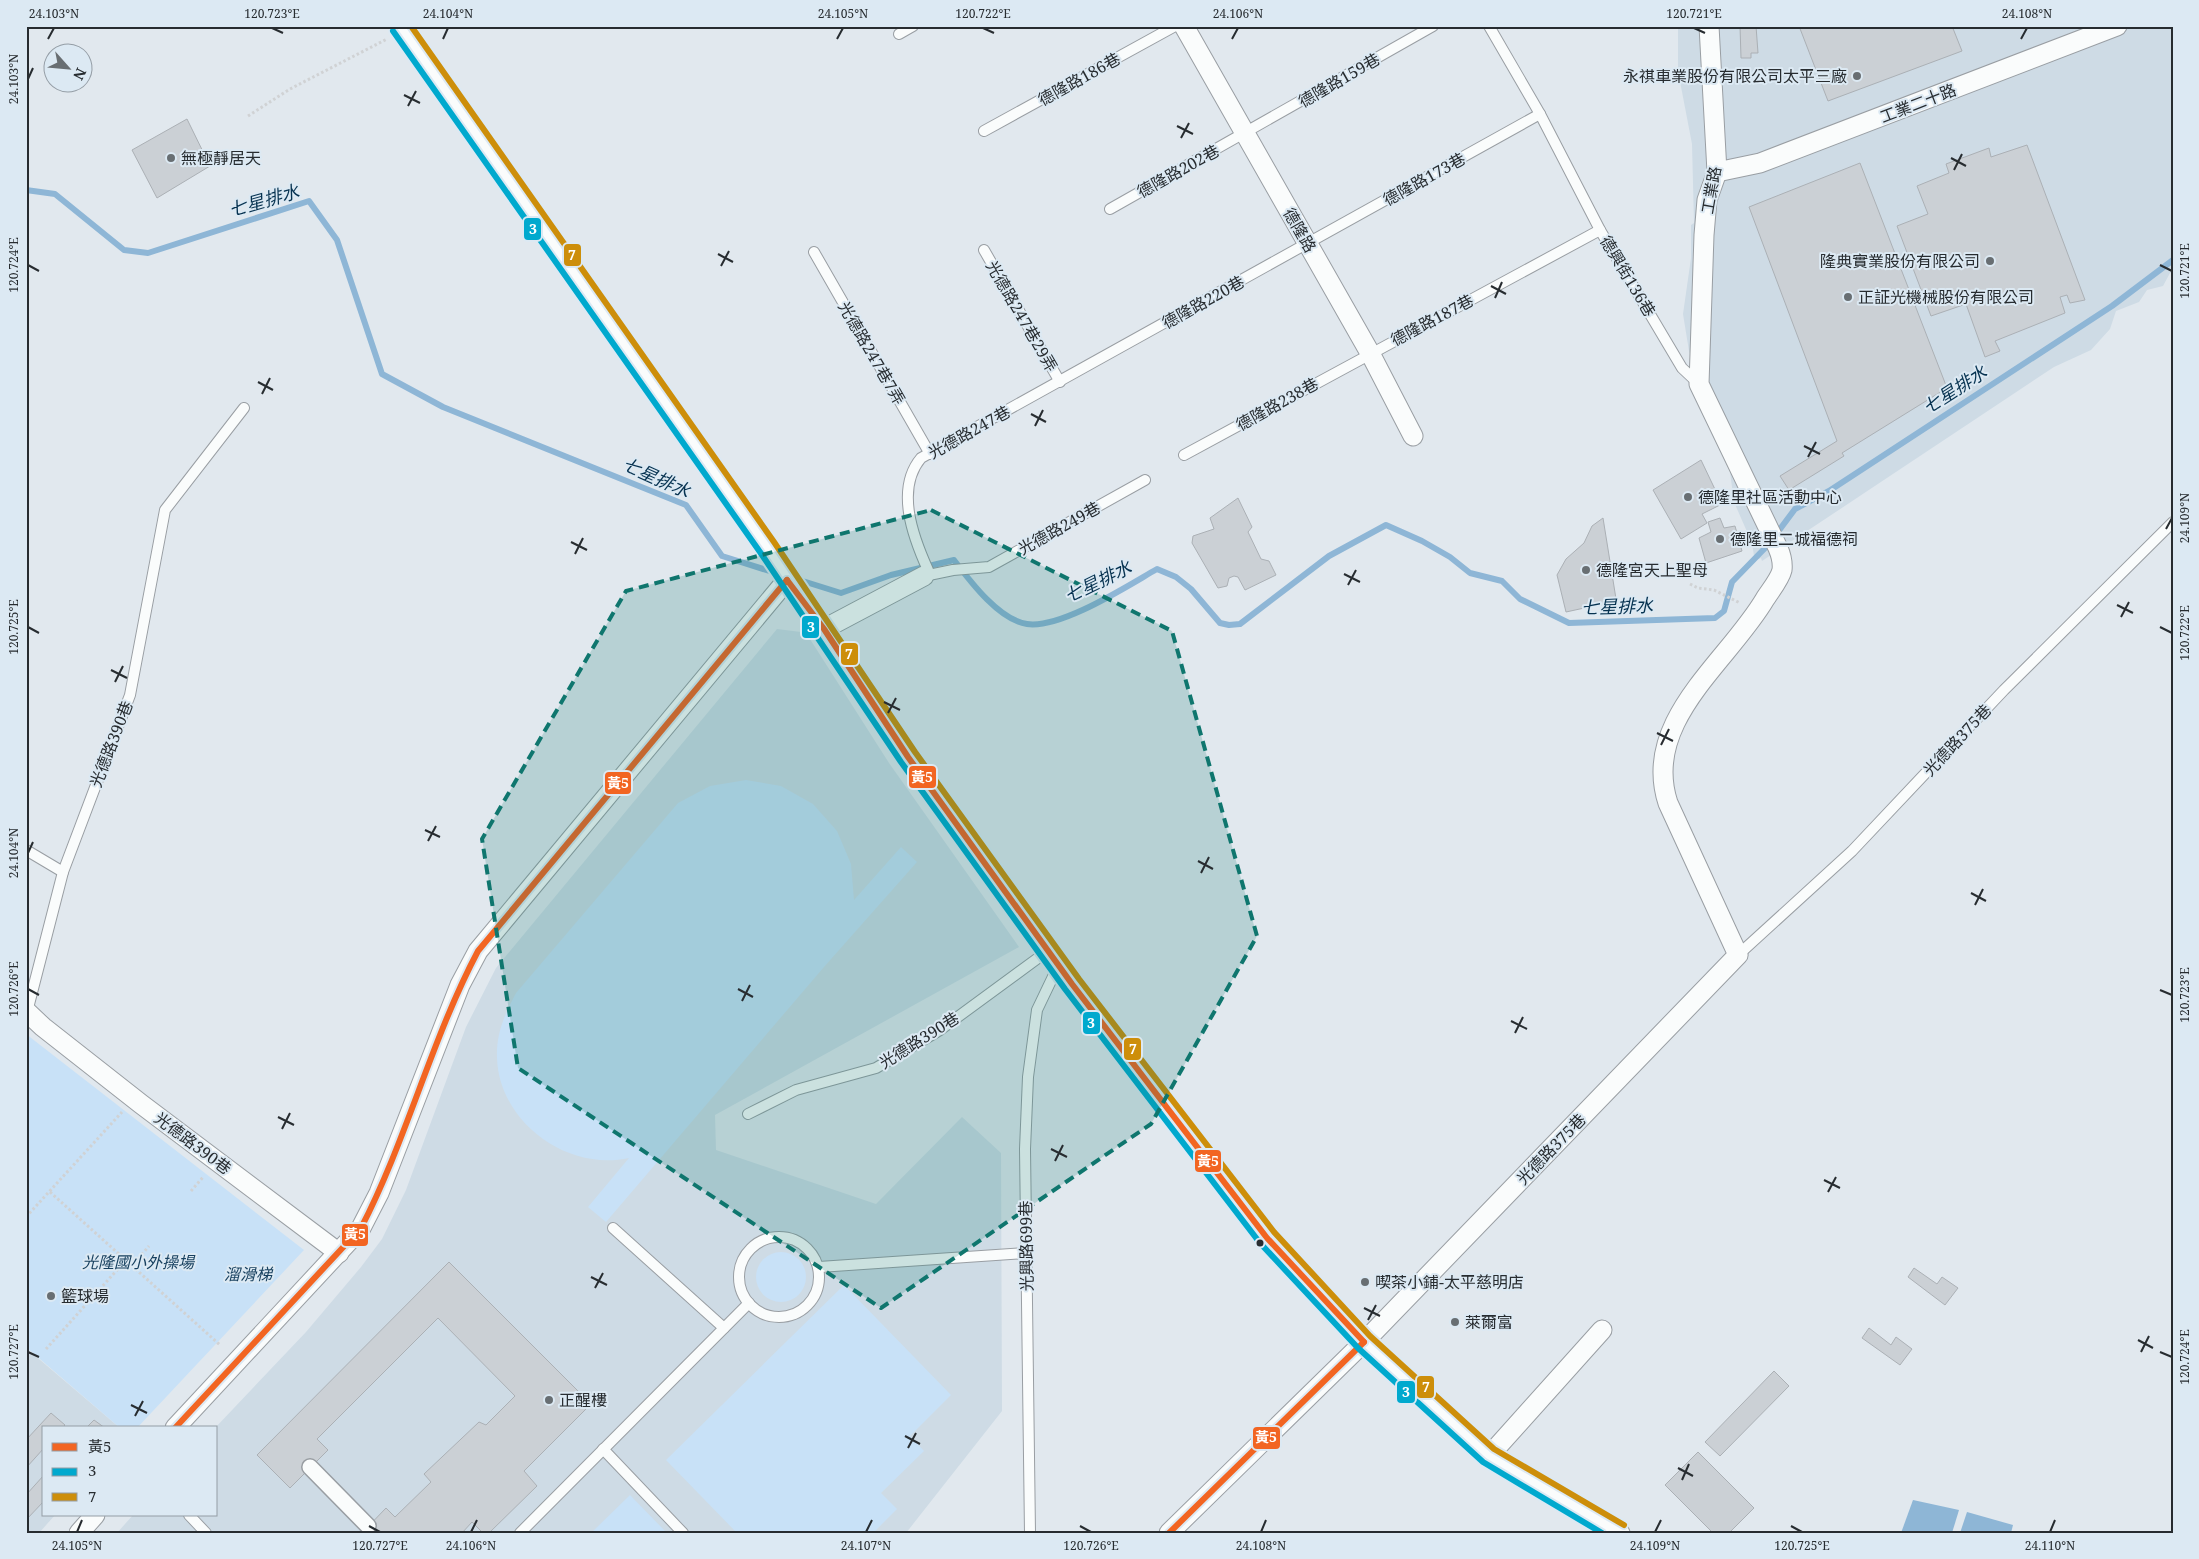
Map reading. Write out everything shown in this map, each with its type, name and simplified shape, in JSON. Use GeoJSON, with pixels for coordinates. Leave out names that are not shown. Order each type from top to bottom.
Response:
{"type":"FeatureCollection","features":[{"type":"Feature","properties":{"kind":"street","name":"德隆路"},"geometry":{"type":"LineString","coordinates":[[1184,26],[1370,353],[1413,436]]}},
{"type":"Feature","properties":{"kind":"street","name":"工業路"},"geometry":{"type":"LineString","coordinates":[[1699,384],[1704,235],[1707,200],[1717,172],[1709,26]]}},
{"type":"Feature","properties":{"kind":"street","name":"工業二十路"},"geometry":{"type":"LineString","coordinates":[[1717,172],[1760,163],[2117,26]]}},
{"type":"Feature","properties":{"kind":"street"},"geometry":{"type":"LineString","coordinates":[[402,29],[767,547],[787,580],[824,629],[908,757],[1054,957],[1267,1238],[1364,1342],[1489,1456],[1611,1530]]}},
{"type":"Feature","properties":{"kind":"street","name":"德興街136巷"},"geometry":{"type":"LineString","coordinates":[[1699,384],[1778,548],[1782,560],[1782,572],[1756,614],[1692,695],[1670,734],[1663,758],[1664,789],[1668,802],[1738,955]]}},
{"type":"Feature","properties":{"kind":"street"},"geometry":{"type":"LineString","coordinates":[[824,629],[926,573]]}},
{"type":"Feature","properties":{"kind":"street"},"geometry":{"type":"LineString","coordinates":[[177,1426],[361,1228],[380,1193],[460,985],[478,951],[787,580]]}},
{"type":"Feature","properties":{"kind":"street","name":"光德路375巷"},"geometry":{"type":"LineString","coordinates":[[1169,1533],[1364,1342],[1738,955]]}},
{"type":"Feature","properties":{"kind":"street","name":"光德路390巷"},"geometry":{"type":"LineString","coordinates":[[27,1011],[43,1027],[141,1104],[339,1253]]}},
{"type":"Feature","properties":{"kind":"street"},"geometry":{"type":"LineString","coordinates":[[1489,1456],[1602,1330]]}},
{"type":"Feature","properties":{"kind":"street"},"geometry":{"type":"LineString","coordinates":[[310,1468],[368,1526]]}},
{"type":"Feature","properties":{"kind":"street"},"geometry":{"type":"LineString","coordinates":[[78,1533],[94,1516]]}},
{"type":"Feature","properties":{"kind":"lane"},"geometry":{"type":"LineString","coordinates":[[899,34],[913,26]]}},
{"type":"Feature","properties":{"kind":"lane","name":"德隆路186巷"},"geometry":{"type":"LineString","coordinates":[[984,131],[1174,26]]}},
{"type":"Feature","properties":{"kind":"lane","name":"德隆路159巷"},"geometry":{"type":"LineString","coordinates":[[1245,134],[1433,26]]}},
{"type":"Feature","properties":{"kind":"lane","name":"德興街136巷"},"geometry":{"type":"LineString","coordinates":[[1489,26],[1540,114],[1600,230],[1682,368],[1699,384]]}},
{"type":"Feature","properties":{"kind":"lane","name":"德隆路173巷"},"geometry":{"type":"LineString","coordinates":[[1308,244],[1540,114]]}},
{"type":"Feature","properties":{"kind":"lane","name":"德隆路202巷"},"geometry":{"type":"LineString","coordinates":[[1110,209],[1245,134]]}},
{"type":"Feature","properties":{"kind":"lane","name":"德隆路187巷"},"geometry":{"type":"LineString","coordinates":[[1370,353],[1600,230]]}},
{"type":"Feature","properties":{"kind":"lane","name":"德隆路220巷"},"geometry":{"type":"LineString","coordinates":[[1099,360],[1308,244]]}},
{"type":"Feature","properties":{"kind":"lane","name":"光德路247巷29弄"},"geometry":{"type":"LineString","coordinates":[[984,250],[1060,382]]}},
{"type":"Feature","properties":{"kind":"lane","name":"光德路247巷7弄"},"geometry":{"type":"LineString","coordinates":[[814,252],[930,454]]}},
{"type":"Feature","properties":{"kind":"lane","name":"德隆路238巷"},"geometry":{"type":"LineString","coordinates":[[1184,455],[1370,353]]}},
{"type":"Feature","properties":{"kind":"lane","name":"光德路247巷"},"geometry":{"type":"LineString","coordinates":[[926,573],[907,503],[916,465],[930,454],[1099,360]]}},
{"type":"Feature","properties":{"kind":"lane","name":"光德路390巷"},"geometry":{"type":"LineString","coordinates":[[27,1011],[63,872],[130,695],[164,510],[244,408]]}},
{"type":"Feature","properties":{"kind":"lane","name":"光德路249巷"},"geometry":{"type":"LineString","coordinates":[[926,573],[989,568],[1145,480]]}},
{"type":"Feature","properties":{"kind":"lane","name":"光德路375巷"},"geometry":{"type":"LineString","coordinates":[[1738,955],[1852,851],[2004,690],[2173,522]]}},
{"type":"Feature","properties":{"kind":"lane"},"geometry":{"type":"LineString","coordinates":[[26,850],[63,872]]}},
{"type":"Feature","properties":{"kind":"lane","name":"光德路390巷"},"geometry":{"type":"LineString","coordinates":[[748,1114],[796,1090],[876,1068],[940,1030],[1054,957]]}},
{"type":"Feature","properties":{"kind":"lane","name":"光興路699巷"},"geometry":{"type":"LineString","coordinates":[[1030,1533],[1025,1149],[1030,1044],[1037,1010],[1054,957]]}},
{"type":"Feature","properties":{"kind":"lane"},"geometry":{"type":"LineString","coordinates":[[613,1228],[724,1328]]}},
{"type":"Feature","properties":{"kind":"lane"},"geometry":{"type":"LineString","coordinates":[[785,1237],[804,1244],[813,1255],[819,1267],[819,1281],[816,1294],[807,1306],[797,1313],[784,1317],[771,1316],[759,1312],[749,1303],[742,1292],[739,1280],[740,1266],[745,1254],[754,1245],[766,1238],[785,1237]]}},
{"type":"Feature","properties":{"kind":"lane"},"geometry":{"type":"LineString","coordinates":[[819,1267],[1026,1252]]}},
{"type":"Feature","properties":{"kind":"lane"},"geometry":{"type":"LineString","coordinates":[[520,1533],[749,1303]]}},
{"type":"Feature","properties":{"kind":"lane"},"geometry":{"type":"LineString","coordinates":[[603,1449],[683,1533]]}},
{"type":"Feature","properties":{"kind":"lane"},"geometry":{"type":"LineString","coordinates":[[190,1516],[206,1533]]}},
{"type":"Feature","properties":{"kind":"path"},"geometry":{"type":"LineString","coordinates":[[248,116],[290,89],[402,29]]}},
{"type":"Feature","properties":{"kind":"path"},"geometry":{"type":"LineString","coordinates":[[1690,584],[1698,588],[1714,590],[1746,606]]}},
{"type":"Feature","properties":{"kind":"path"},"geometry":{"type":"LineString","coordinates":[[26,1217],[128,1106]]}},
{"type":"Feature","properties":{"kind":"path"},"geometry":{"type":"LineString","coordinates":[[191,1191],[211,1168]]}},
{"type":"Feature","properties":{"kind":"path"},"geometry":{"type":"LineString","coordinates":[[50,1192],[220,1345]]}},
{"type":"Feature","properties":{"kind":"path"},"geometry":{"type":"LineString","coordinates":[[132,1266],[150,1246]]}},
{"type":"Feature","properties":{"kind":"path"},"geometry":{"type":"LineString","coordinates":[[46,1350],[126,1260]]}},
{"type":"Feature","properties":{"kind":"highlighted area"},"geometry":{"type":"Polygon","coordinates":[[[931,510],[1172,631],[1257,936],[1151,1124],[881,1308],[518,1068],[482,839],[626,591],[931,510]]]}},
{"type":"Feature","properties":{"kind":"shaded area"},"geometry":{"type":"Polygon","coordinates":[[[1678,26],[2173,26],[2173,273],[2170,273],[2163,286],[2147,290],[2139,302],[2116,311],[2110,329],[2091,350],[2054,367],[1762,561],[1761,558],[1759,559],[1754,556],[1752,543],[1734,502],[1726,442],[1689,351],[1683,314],[1691,258],[1691,225],[1694,223],[1692,144],[1678,71],[1678,26]]]}},
{"type":"Feature","properties":{"kind":"shaded area"},"geometry":{"type":"Polygon","coordinates":[[[777,629],[801,632],[808,636],[889,763],[1019,947],[715,1115],[716,1150],[876,1204],[962,1117],[1001,1153],[1002,1411],[906,1533],[117,1533],[132,1516],[218,1516],[217,1426],[306,1332],[382,1239],[406,1190],[466,1027],[496,968],[777,629]]]}},
{"type":"Feature","properties":{"kind":"shaded area"},"geometry":{"type":"Polygon","coordinates":[[[26,1348],[118,1426],[42,1426],[42,1516],[54,1516],[39,1533],[26,1533],[26,1348]]]}},
{"type":"Feature","properties":{"kind":"shaded area"},"geometry":{"type":"Polygon","coordinates":[[[1913,1500],[1959,1510],[1952,1533],[1901,1533],[1913,1500]]]}},
{"type":"Feature","properties":{"kind":"shaded area"},"geometry":{"type":"Polygon","coordinates":[[[1967,1512],[2013,1525],[2011,1533],[1960,1533],[1967,1512]]]}},
{"type":"Feature","properties":{"kind":"green space"},"geometry":{"type":"Polygon","coordinates":[[[746,780],[781,786],[813,804],[837,831],[851,864],[854,900],[901,847],[917,862],[824,967],[606,1222],[588,1207],[629,1158],[606,1160],[582,1157],[561,1149],[540,1137],[523,1121],[510,1103],[501,1081],[497,1049],[502,1024],[516,993],[678,803],[710,786],[746,780]]]}},
{"type":"Feature","properties":{"kind":"green space","name":"光隆國小外操場"},"geometry":{"type":"Polygon","coordinates":[[[26,1034],[304,1250],[139,1426],[118,1426],[26,1347],[26,1034]]]}},
{"type":"Feature","properties":{"kind":"green space"},"geometry":{"type":"Polygon","coordinates":[[[781,1252],[799,1259],[806,1277],[799,1295],[781,1302],[763,1295],[756,1277],[763,1259],[781,1252]]]}},
{"type":"Feature","properties":{"kind":"green space"},"geometry":{"type":"Polygon","coordinates":[[[844,1285],[951,1395],[910,1436],[924,1451],[881,1493],[897,1509],[873,1533],[737,1533],[666,1460],[844,1285]]]}},
{"type":"Feature","properties":{"kind":"green space"},"geometry":{"type":"Polygon","coordinates":[[[630,1495],[667,1533],[591,1533],[630,1495]]]}},
{"type":"Feature","properties":{"kind":"building"},"geometry":{"type":"Polygon","coordinates":[[[1740,26],[1756,26],[1758,53],[1751,53],[1751,58],[1741,58],[1740,26]]]}},
{"type":"Feature","properties":{"kind":"building","name":"永祺車業股份有限公司太平三廠"},"geometry":{"type":"Polygon","coordinates":[[[1799,26],[1952,26],[1962,51],[1828,101],[1799,26]]]}},
{"type":"Feature","properties":{"kind":"building","name":"無極靜居天"},"geometry":{"type":"Polygon","coordinates":[[[187,119],[210,166],[157,198],[132,150],[187,119]]]}},
{"type":"Feature","properties":{"kind":"building","name":"隆典實業股份有限公司"},"geometry":{"type":"Polygon","coordinates":[[[2027,145],[2085,300],[2070,303],[2067,295],[2060,297],[2065,313],[1995,341],[2000,351],[1985,357],[1966,304],[1931,316],[1897,226],[1928,214],[1917,186],[1949,173],[1946,164],[1989,148],[1991,157],[2027,145]]]}},
{"type":"Feature","properties":{"kind":"building","name":"正証光機械股份有限公司"},"geometry":{"type":"Polygon","coordinates":[[[1860,163],[1947,388],[1842,453],[1844,456],[1789,490],[1780,476],[1837,441],[1749,207],[1860,163]]]}},
{"type":"Feature","properties":{"kind":"building","name":"德隆里社區活動中心"},"geometry":{"type":"Polygon","coordinates":[[[1701,460],[1722,504],[1702,514],[1707,523],[1681,539],[1653,490],[1701,460]]]}},
{"type":"Feature","properties":{"kind":"building"},"geometry":{"type":"Polygon","coordinates":[[[1238,498],[1252,527],[1248,532],[1261,559],[1269,561],[1276,575],[1245,590],[1238,577],[1234,576],[1229,578],[1227,586],[1218,588],[1192,543],[1193,536],[1214,529],[1210,518],[1238,498]]]}},
{"type":"Feature","properties":{"kind":"building","name":"德隆宮天上聖母"},"geometry":{"type":"Polygon","coordinates":[[[1603,518],[1617,605],[1598,605],[1566,612],[1557,575],[1566,559],[1584,543],[1592,526],[1603,518]]]}},
{"type":"Feature","properties":{"kind":"building","name":"德隆里二城福德祠"},"geometry":{"type":"Polygon","coordinates":[[[1720,518],[1724,528],[1735,526],[1742,551],[1706,563],[1699,538],[1711,532],[1708,522],[1720,518]]]}},
{"type":"Feature","properties":{"kind":"building","name":"正醒樓"},"geometry":{"type":"Polygon","coordinates":[[[449,1262],[591,1404],[524,1471],[537,1486],[489,1533],[483,1533],[472,1522],[462,1533],[362,1533],[386,1508],[395,1517],[431,1482],[424,1474],[479,1422],[486,1425],[515,1396],[438,1318],[317,1439],[328,1450],[290,1488],[257,1455],[449,1262]]]}},
{"type":"Feature","properties":{"kind":"building"},"geometry":{"type":"Polygon","coordinates":[[[1914,1268],[1937,1284],[1942,1277],[1958,1288],[1945,1305],[1908,1277],[1914,1268]]]}},
{"type":"Feature","properties":{"kind":"building"},"geometry":{"type":"Polygon","coordinates":[[[1869,1328],[1891,1345],[1896,1337],[1912,1349],[1900,1365],[1862,1338],[1869,1328]]]}},
{"type":"Feature","properties":{"kind":"building"},"geometry":{"type":"Polygon","coordinates":[[[1774,1371],[1789,1386],[1720,1456],[1705,1442],[1774,1371]]]}},
{"type":"Feature","properties":{"kind":"building"},"geometry":{"type":"Polygon","coordinates":[[[51,1413],[65,1425],[42,1426],[42,1450],[26,1468],[26,1440],[51,1413]]]}},
{"type":"Feature","properties":{"kind":"building"},"geometry":{"type":"Polygon","coordinates":[[[94,1420],[102,1426],[88,1426],[94,1420]]]}},
{"type":"Feature","properties":{"kind":"building"},"geometry":{"type":"Polygon","coordinates":[[[1698,1452],[1754,1508],[1729,1533],[1713,1533],[1665,1485],[1698,1452]]]}},
{"type":"Feature","properties":{"kind":"building"},"geometry":{"type":"Polygon","coordinates":[[[42,1477],[42,1503],[26,1520],[26,1495],[42,1477]]]}},
{"type":"Feature","properties":{"kind":"waterway","name":"七星排水"},"geometry":{"type":"LineString","coordinates":[[26,190],[55,194],[124,250],[148,253],[309,201],[337,240],[382,374],[443,407],[686,505],[722,556],[779,574]]}},
{"type":"Feature","properties":{"kind":"waterway","name":"七星排水"},"geometry":{"type":"LineString","coordinates":[[793,578],[841,593],[891,575],[954,560],[996,608],[1016,621],[1027,624],[1041,624],[1057,620],[1094,605],[1157,569],[1176,577],[1191,589],[1220,623],[1229,625],[1240,624],[1329,556],[1386,525],[1422,541],[1450,557],[1470,573],[1502,581],[1520,599],[1569,623],[1715,618],[1724,611],[1732,582],[1768,545],[1795,509],[1829,491],[2112,306],[2173,260]]}},
{"type":"Feature","properties":{"kind":"transit line","name":"7"},"geometry":{"type":"LineString","coordinates":[[411,26],[774,542],[915,752],[1079,979],[1274,1232],[1370,1336],[1494,1449],[1624,1525]]}},
{"type":"Feature","properties":{"kind":"transit line","name":"3"},"geometry":{"type":"LineString","coordinates":[[393,31],[760,552],[901,762],[1065,989],[1260,1243],[1358,1348],[1483,1462],[1602,1533]]}},
{"type":"Feature","properties":{"kind":"transit line","name":"黃5"},"geometry":{"type":"LineString","coordinates":[[787,580],[824,629],[908,757],[1072,984],[1267,1238],[1364,1342]]}},
{"type":"Feature","properties":{"kind":"transit line","name":"黃5"},"geometry":{"type":"LineString","coordinates":[[177,1426],[361,1228],[392,1160],[446,1019],[478,951],[787,580]]}},
{"type":"Feature","properties":{"kind":"transit line","name":"黃5"},"geometry":{"type":"LineString","coordinates":[[1169,1533],[1364,1342]]}},
{"type":"Feature","properties":{"kind":"place","name":"永祺車業股份有限公司太平三廠"},"geometry":{"type":"Point","coordinates":[1857,76]}},
{"type":"Feature","properties":{"kind":"place","name":"無極靜居天"},"geometry":{"type":"Point","coordinates":[171,158]}},
{"type":"Feature","properties":{"kind":"place","name":"隆典實業股份有限公司"},"geometry":{"type":"Point","coordinates":[1990,261]}},
{"type":"Feature","properties":{"kind":"place","name":"正証光機械股份有限公司"},"geometry":{"type":"Point","coordinates":[1848,297]}},
{"type":"Feature","properties":{"kind":"place","name":"德隆里社區活動中心"},"geometry":{"type":"Point","coordinates":[1688,497]}},
{"type":"Feature","properties":{"kind":"place","name":"德隆里二城福德祠"},"geometry":{"type":"Point","coordinates":[1720,539]}},
{"type":"Feature","properties":{"kind":"place","name":"德隆宮天上聖母"},"geometry":{"type":"Point","coordinates":[1586,570]}},
{"type":"Feature","properties":{"kind":"place","name":"喫茶小鋪-太平慈明店"},"geometry":{"type":"Point","coordinates":[1365,1282]}},
{"type":"Feature","properties":{"kind":"place","name":"籃球場"},"geometry":{"type":"Point","coordinates":[51,1296]}},
{"type":"Feature","properties":{"kind":"place","name":"萊爾富"},"geometry":{"type":"Point","coordinates":[1455,1322]}},
{"type":"Feature","properties":{"kind":"place","name":"正醒樓"},"geometry":{"type":"Point","coordinates":[549,1400]}},
{"type":"Feature","properties":{"kind":"park label","name":"溜滑梯"},"geometry":{"type":"Point","coordinates":[248,1274]}}]}
